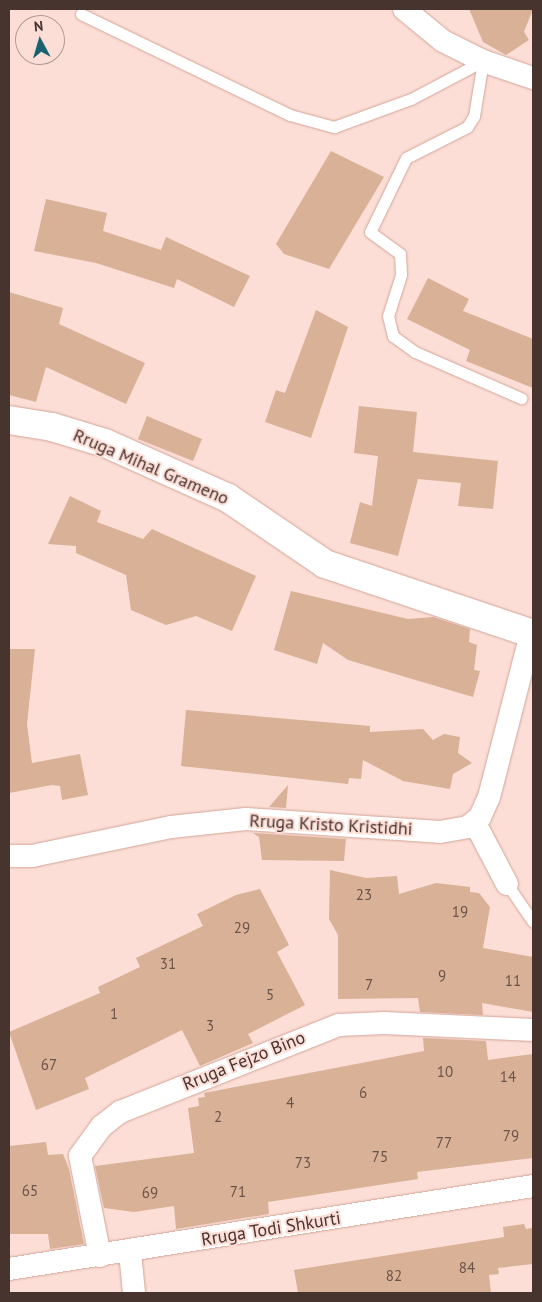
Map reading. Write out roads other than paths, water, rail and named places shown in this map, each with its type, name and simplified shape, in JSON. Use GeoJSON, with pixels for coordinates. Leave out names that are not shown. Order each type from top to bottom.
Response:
{"type":"FeatureCollection","features":[{"type":"Feature","properties":{"kind":"street"},"geometry":{"type":"LineString","coordinates":[[404,9],[443,41],[483,61],[533,78]]}},
{"type":"Feature","properties":{"kind":"street","name":"Rruga Mihal Grameno"},"geometry":{"type":"LineString","coordinates":[[9,420],[60,428],[105,443],[228,498],[325,564],[532,634]]}},
{"type":"Feature","properties":{"kind":"street"},"geometry":{"type":"LineString","coordinates":[[507,884],[475,823],[491,791],[532,634]]}},
{"type":"Feature","properties":{"kind":"street","name":"Rruga Kristo Kristidhi"},"geometry":{"type":"LineString","coordinates":[[9,856],[32,856],[170,827],[246,819],[440,832],[475,823]]}},
{"type":"Feature","properties":{"kind":"street","name":"Rruga Fejzo Bino"},"geometry":{"type":"LineString","coordinates":[[100,1256],[80,1156],[102,1126],[120,1112],[339,1025],[385,1023],[533,1030]]}},
{"type":"Feature","properties":{"kind":"street","name":"Rruga Todi Shkurti"},"geometry":{"type":"LineString","coordinates":[[9,1269],[130,1252],[533,1186]]}},
{"type":"Feature","properties":{"kind":"street"},"geometry":{"type":"LineString","coordinates":[[130,1252],[134,1293]]}},
{"type":"Feature","properties":{"kind":"lane"},"geometry":{"type":"LineString","coordinates":[[81,14],[290,115],[334,127],[411,99],[483,61]]}},
{"type":"Feature","properties":{"kind":"lane"},"geometry":{"type":"LineString","coordinates":[[483,61],[474,116],[467,127],[406,158],[370,232],[400,254],[401,275],[388,316],[393,336],[415,352],[521,398]]}},
{"type":"Feature","properties":{"kind":"lane"},"geometry":{"type":"LineString","coordinates":[[507,884],[533,922]]}}]}
